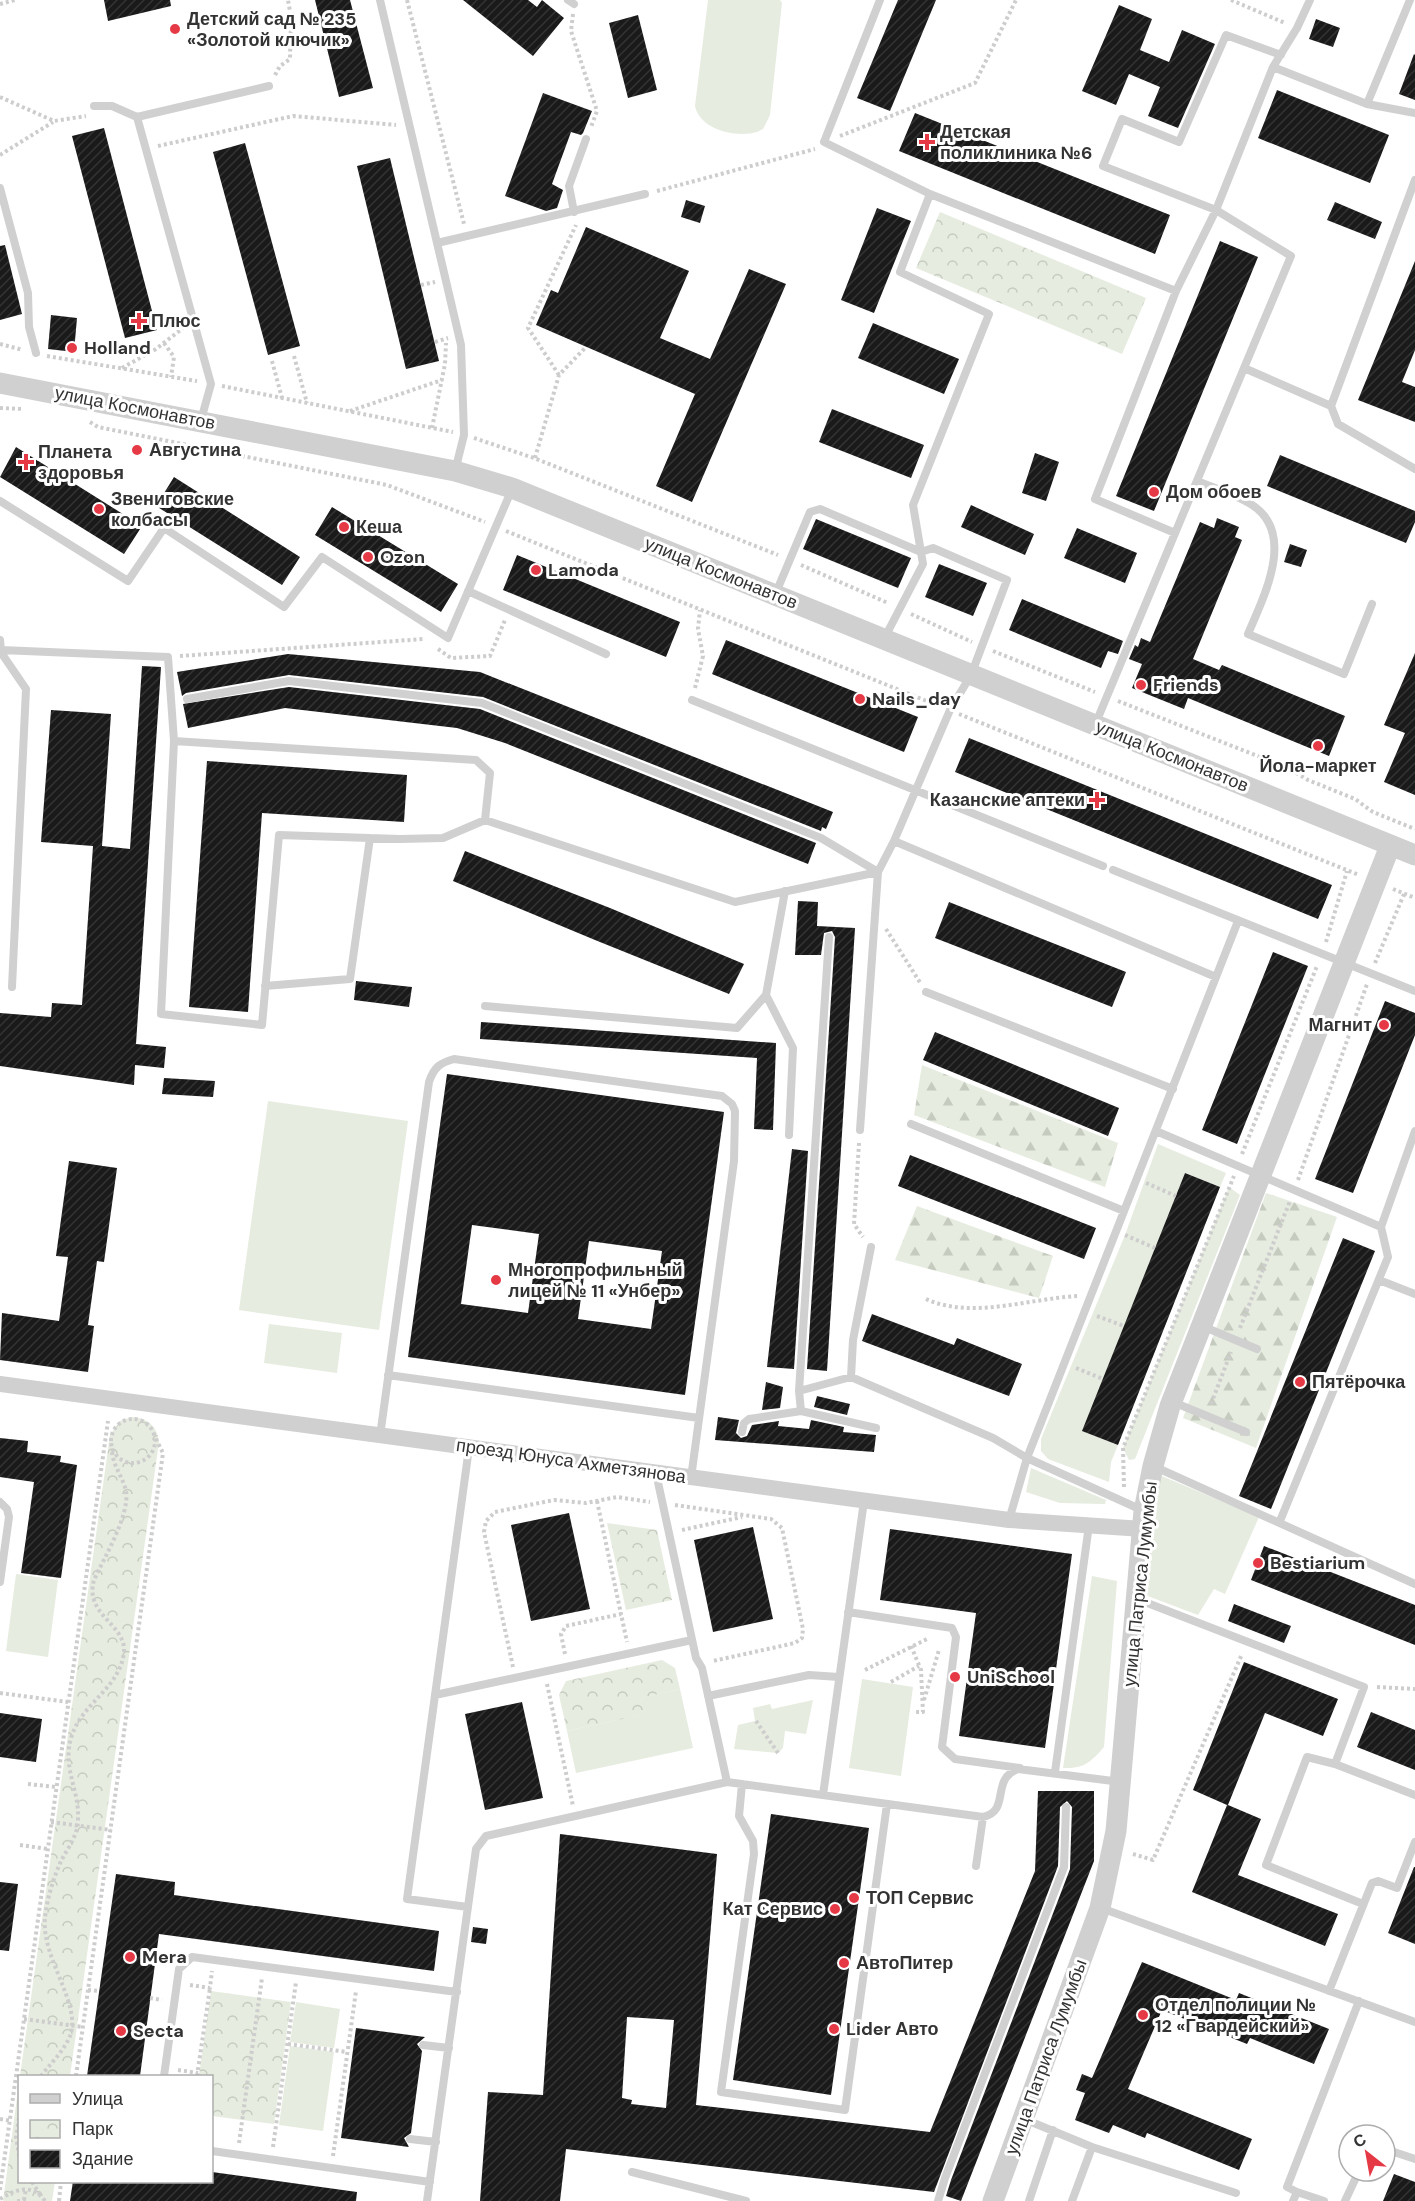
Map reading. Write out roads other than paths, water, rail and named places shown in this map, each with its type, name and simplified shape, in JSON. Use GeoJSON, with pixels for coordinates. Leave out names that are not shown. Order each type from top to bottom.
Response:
{"type":"FeatureCollection","features":[{"type":"Feature","properties":{"kind":"street","name":"улица Космонавтов"},"geometry":{"type":"LineString","coordinates":[[0,383],[455,471],[512,488],[1415,855]]}},
{"type":"Feature","properties":{"kind":"street","name":"улица Патриса Лумумбы"},"geometry":{"type":"LineString","coordinates":[[993,2201],[1100,1908],[1116,1831],[1143,1520],[1153,1466],[1172,1401],[1390,846]]}},
{"type":"Feature","properties":{"kind":"street","name":"проезд Юнуса Ахметзянова"},"geometry":{"type":"LineString","coordinates":[[0,1384],[1009,1520],[1089,1526],[1143,1520]]}},
{"type":"Feature","properties":{"kind":"lane"},"geometry":{"type":"LineString","coordinates":[[380,0],[460,345],[464,435],[455,471]]}},
{"type":"Feature","properties":{"kind":"lane"},"geometry":{"type":"LineString","coordinates":[[880,0],[824,142],[930,194],[1176,291]]}},
{"type":"Feature","properties":{"kind":"lane"},"geometry":{"type":"LineString","coordinates":[[1175,533],[1095,499],[1176,291],[1216,210],[1274,67],[1297,28],[1310,0]]}},
{"type":"Feature","properties":{"kind":"lane"},"geometry":{"type":"LineString","coordinates":[[1367,104],[1410,0]]}},
{"type":"Feature","properties":{"kind":"lane"},"geometry":{"type":"LineString","coordinates":[[1095,725],[1291,256],[1216,210],[1103,166],[1122,119],[1179,142],[1226,35],[1281,55]]}},
{"type":"Feature","properties":{"kind":"lane"},"geometry":{"type":"LineString","coordinates":[[1274,67],[1367,104],[1415,113]]}},
{"type":"Feature","properties":{"kind":"lane"},"geometry":{"type":"LineString","coordinates":[[94,106],[112,106],[137,117],[269,86]]}},
{"type":"Feature","properties":{"kind":"lane"},"geometry":{"type":"LineString","coordinates":[[137,117],[211,384],[201,421]]}},
{"type":"Feature","properties":{"kind":"lane"},"geometry":{"type":"LineString","coordinates":[[574,212],[569,186],[586,139]]}},
{"type":"Feature","properties":{"kind":"lane"},"geometry":{"type":"LineString","coordinates":[[1415,180],[1331,406],[1338,424],[1415,469]]}},
{"type":"Feature","properties":{"kind":"lane"},"geometry":{"type":"LineString","coordinates":[[0,188],[28,293],[29,327],[36,353]]}},
{"type":"Feature","properties":{"kind":"lane"},"geometry":{"type":"LineString","coordinates":[[437,243],[645,194]]}},
{"type":"Feature","properties":{"kind":"lane"},"geometry":{"type":"LineString","coordinates":[[884,639],[923,564],[913,505],[989,314],[900,272],[930,194]]}},
{"type":"Feature","properties":{"kind":"lane"},"geometry":{"type":"LineString","coordinates":[[1244,368],[1331,406]]}},
{"type":"Feature","properties":{"kind":"lane"},"geometry":{"type":"LineString","coordinates":[[1197,481],[1250,503],[1266,519],[1275,543],[1271,578],[1248,634],[1344,674],[1372,603]]}},
{"type":"Feature","properties":{"kind":"lane"},"geometry":{"type":"LineString","coordinates":[[0,501],[128,581],[164,528],[284,608],[321,556],[448,638],[512,488]]}},
{"type":"Feature","properties":{"kind":"lane"},"geometry":{"type":"LineString","coordinates":[[775,595],[810,512],[820,509],[921,552],[933,548],[1007,580],[971,675],[950,710],[894,841],[878,872],[860,1130]]}},
{"type":"Feature","properties":{"kind":"lane"},"geometry":{"type":"LineString","coordinates":[[468,591],[606,654]]}},
{"type":"Feature","properties":{"kind":"lane"},"geometry":{"type":"LineString","coordinates":[[0,640],[1,650],[26,688],[12,987]]}},
{"type":"Feature","properties":{"kind":"lane"},"geometry":{"type":"LineString","coordinates":[[1,650],[168,657],[174,741],[161,1014],[262,1025],[279,835],[443,838],[485,820],[735,902],[878,872]]}},
{"type":"Feature","properties":{"kind":"lane"},"geometry":{"type":"LineString","coordinates":[[187,699],[290,681],[482,703],[821,838],[878,872]]}},
{"type":"Feature","properties":{"kind":"lane"},"geometry":{"type":"LineString","coordinates":[[692,700],[1104,866]]}},
{"type":"Feature","properties":{"kind":"lane"},"geometry":{"type":"LineString","coordinates":[[174,741],[476,760],[490,772],[485,820]]}},
{"type":"Feature","properties":{"kind":"lane"},"geometry":{"type":"LineString","coordinates":[[266,986],[350,979],[370,838]]}},
{"type":"Feature","properties":{"kind":"lane"},"geometry":{"type":"LineString","coordinates":[[894,841],[1216,976]]}},
{"type":"Feature","properties":{"kind":"lane"},"geometry":{"type":"LineString","coordinates":[[1113,870],[1415,990]]}},
{"type":"Feature","properties":{"kind":"lane"},"geometry":{"type":"LineString","coordinates":[[485,1006],[737,1028],[766,995],[785,891]]}},
{"type":"Feature","properties":{"kind":"lane"},"geometry":{"type":"LineString","coordinates":[[1009,1520],[1028,1458],[1238,921]]}},
{"type":"Feature","properties":{"kind":"lane"},"geometry":{"type":"LineString","coordinates":[[801,1411],[799,1391],[829,937]]}},
{"type":"Feature","properties":{"kind":"lane"},"geometry":{"type":"LineString","coordinates":[[926,992],[1173,1089]]}},
{"type":"Feature","properties":{"kind":"lane"},"geometry":{"type":"LineString","coordinates":[[766,995],[792,1048],[789,1135]]}},
{"type":"Feature","properties":{"kind":"lane"},"geometry":{"type":"LineString","coordinates":[[380,1436],[429,1082],[433,1071],[440,1063],[454,1059],[722,1096],[732,1104],[735,1111],[734,1161],[691,1478]]}},
{"type":"Feature","properties":{"kind":"lane"},"geometry":{"type":"LineString","coordinates":[[911,1124],[1124,1211]]}},
{"type":"Feature","properties":{"kind":"lane"},"geometry":{"type":"LineString","coordinates":[[1156,1131],[1381,1227]]}},
{"type":"Feature","properties":{"kind":"lane"},"geometry":{"type":"LineString","coordinates":[[1280,1521],[1388,1257],[1381,1227],[1415,1131]]}},
{"type":"Feature","properties":{"kind":"lane"},"geometry":{"type":"LineString","coordinates":[[851,1377],[853,1340],[871,1247]]}},
{"type":"Feature","properties":{"kind":"lane"},"geometry":{"type":"LineString","coordinates":[[1379,1280],[1415,1294]]}},
{"type":"Feature","properties":{"kind":"lane"},"geometry":{"type":"LineString","coordinates":[[1202,1325],[1257,1349]]}},
{"type":"Feature","properties":{"kind":"lane"},"geometry":{"type":"LineString","coordinates":[[388,1375],[699,1418]]}},
{"type":"Feature","properties":{"kind":"lane"},"geometry":{"type":"LineString","coordinates":[[799,1391],[851,1377],[993,1438],[1143,1520]]}},
{"type":"Feature","properties":{"kind":"lane"},"geometry":{"type":"LineString","coordinates":[[1172,1401],[1246,1432]]}},
{"type":"Feature","properties":{"kind":"lane"},"geometry":{"type":"LineString","coordinates":[[742,1432],[744,1423],[749,1419],[801,1411],[876,1428]]}},
{"type":"Feature","properties":{"kind":"lane"},"geometry":{"type":"LineString","coordinates":[[468,1907],[407,1899],[469,1448]]}},
{"type":"Feature","properties":{"kind":"lane"},"geometry":{"type":"LineString","coordinates":[[1153,1466],[1280,1521],[1415,1584]]}},
{"type":"Feature","properties":{"kind":"lane"},"geometry":{"type":"LineString","coordinates":[[656,1473],[696,1658],[701,1664],[726,1782]]}},
{"type":"Feature","properties":{"kind":"lane"},"geometry":{"type":"LineString","coordinates":[[823,1795],[864,1501]]}},
{"type":"Feature","properties":{"kind":"lane"},"geometry":{"type":"LineString","coordinates":[[0,1502],[7,1509],[9,1517],[0,1582]]}},
{"type":"Feature","properties":{"kind":"lane"},"geometry":{"type":"LineString","coordinates":[[1055,1772],[1089,1526]]}},
{"type":"Feature","properties":{"kind":"lane"},"geometry":{"type":"LineString","coordinates":[[1136,1599],[1364,1687],[1335,1764]]}},
{"type":"Feature","properties":{"kind":"lane"},"geometry":{"type":"LineString","coordinates":[[848,1612],[950,1627],[956,1637],[941,1742],[944,1751],[955,1759],[1121,1782]]}},
{"type":"Feature","properties":{"kind":"lane"},"geometry":{"type":"LineString","coordinates":[[435,1695],[692,1640]]}},
{"type":"Feature","properties":{"kind":"lane"},"geometry":{"type":"LineString","coordinates":[[708,1696],[809,1675],[839,1677]]}},
{"type":"Feature","properties":{"kind":"lane"},"geometry":{"type":"LineString","coordinates":[[1363,1904],[1266,1865],[1307,1756],[1335,1764],[1415,1795]]}},
{"type":"Feature","properties":{"kind":"lane"},"geometry":{"type":"LineString","coordinates":[[427,2201],[476,1849],[486,1836],[726,1782],[983,1817],[991,1815],[998,1807],[1005,1777],[1014,1770],[1026,1769]]}},
{"type":"Feature","properties":{"kind":"lane"},"geometry":{"type":"LineString","coordinates":[[742,1785],[739,1816],[753,1841],[754,1854],[722,2092],[845,2110],[887,1804]]}},
{"type":"Feature","properties":{"kind":"lane"},"geometry":{"type":"LineString","coordinates":[[939,2201],[949,2167],[1064,1866],[1066,1807]]}},
{"type":"Feature","properties":{"kind":"lane"},"geometry":{"type":"LineString","coordinates":[[976,1866],[983,1817]]}},
{"type":"Feature","properties":{"kind":"lane"},"geometry":{"type":"LineString","coordinates":[[1329,1991],[1372,1883],[1378,1881],[1397,1888],[1415,1842]]}},
{"type":"Feature","properties":{"kind":"lane"},"geometry":{"type":"LineString","coordinates":[[1100,1908],[1415,2022]]}},
{"type":"Feature","properties":{"kind":"lane"},"geometry":{"type":"LineString","coordinates":[[164,2073],[179,1969],[186,1960],[199,1956],[457,1992]]}},
{"type":"Feature","properties":{"kind":"lane"},"geometry":{"type":"LineString","coordinates":[[1324,2201],[1287,2187],[1359,2001]]}},
{"type":"Feature","properties":{"kind":"lane"},"geometry":{"type":"LineString","coordinates":[[423,2045],[449,2048]]}},
{"type":"Feature","properties":{"kind":"lane"},"geometry":{"type":"LineString","coordinates":[[1024,2119],[1092,2146],[1236,2193]]}},
{"type":"Feature","properties":{"kind":"lane"},"geometry":{"type":"LineString","coordinates":[[1029,2201],[1053,2130]]}},
{"type":"Feature","properties":{"kind":"lane"},"geometry":{"type":"LineString","coordinates":[[410,2139],[435,2142]]}},
{"type":"Feature","properties":{"kind":"lane"},"geometry":{"type":"LineString","coordinates":[[1072,2201],[1092,2146]]}},
{"type":"Feature","properties":{"kind":"lane"},"geometry":{"type":"LineString","coordinates":[[213,2151],[430,2182]]}},
{"type":"Feature","properties":{"kind":"lane"},"geometry":{"type":"LineString","coordinates":[[1397,2153],[1415,2159]]}},
{"type":"Feature","properties":{"kind":"lane"},"geometry":{"type":"LineString","coordinates":[[632,2172],[746,2201]]}},
{"type":"Feature","properties":{"kind":"lane"},"geometry":{"type":"LineString","coordinates":[[1345,2201],[1353,2183]]}},
{"type":"Feature","properties":{"kind":"lane"},"geometry":{"type":"LineString","coordinates":[[1293,2201],[1297,2192]]}},
{"type":"Feature","properties":{"kind":"place","name":"Детский сад № 235 «Золотой ключик»"},"geometry":{"type":"Point","coordinates":[175,29]}},
{"type":"Feature","properties":{"kind":"place","name":"Детская поликлиника №6"},"geometry":{"type":"Point","coordinates":[927,142]}},
{"type":"Feature","properties":{"kind":"place","name":"Плюс"},"geometry":{"type":"Point","coordinates":[139,321]}},
{"type":"Feature","properties":{"kind":"place","name":"Holland"},"geometry":{"type":"Point","coordinates":[72,348]}},
{"type":"Feature","properties":{"kind":"place","name":"Августина"},"geometry":{"type":"Point","coordinates":[137,450]}},
{"type":"Feature","properties":{"kind":"place","name":"Планета здоровья"},"geometry":{"type":"Point","coordinates":[26,462]}},
{"type":"Feature","properties":{"kind":"place","name":"Дом обоев"},"geometry":{"type":"Point","coordinates":[1154,492]}},
{"type":"Feature","properties":{"kind":"place","name":"Звениговские колбасы"},"geometry":{"type":"Point","coordinates":[99,509]}},
{"type":"Feature","properties":{"kind":"place","name":"Кеша"},"geometry":{"type":"Point","coordinates":[344,527]}},
{"type":"Feature","properties":{"kind":"place","name":"Ozon"},"geometry":{"type":"Point","coordinates":[368,557]}},
{"type":"Feature","properties":{"kind":"place","name":"Lamoda"},"geometry":{"type":"Point","coordinates":[536,570]}},
{"type":"Feature","properties":{"kind":"place","name":"Friends"},"geometry":{"type":"Point","coordinates":[1141,685]}},
{"type":"Feature","properties":{"kind":"place","name":"Nails_day"},"geometry":{"type":"Point","coordinates":[860,699]}},
{"type":"Feature","properties":{"kind":"place","name":"Йола-маркет"},"geometry":{"type":"Point","coordinates":[1318,746]}},
{"type":"Feature","properties":{"kind":"place","name":"Казанские аптеки"},"geometry":{"type":"Point","coordinates":[1097,800]}},
{"type":"Feature","properties":{"kind":"place","name":"Магнит"},"geometry":{"type":"Point","coordinates":[1384,1025]}},
{"type":"Feature","properties":{"kind":"place","name":"Многопрофильный лицей № 11 «Унбер»"},"geometry":{"type":"Point","coordinates":[496,1280]}},
{"type":"Feature","properties":{"kind":"place","name":"Пятёрочка"},"geometry":{"type":"Point","coordinates":[1300,1382]}},
{"type":"Feature","properties":{"kind":"place","name":"Bestiarium"},"geometry":{"type":"Point","coordinates":[1258,1563]}},
{"type":"Feature","properties":{"kind":"place","name":"UniSchool"},"geometry":{"type":"Point","coordinates":[955,1677]}},
{"type":"Feature","properties":{"kind":"place","name":"ТОП Сервис"},"geometry":{"type":"Point","coordinates":[854,1898]}},
{"type":"Feature","properties":{"kind":"place","name":"Кат Сервис"},"geometry":{"type":"Point","coordinates":[835,1909]}},
{"type":"Feature","properties":{"kind":"place","name":"Mera"},"geometry":{"type":"Point","coordinates":[130,1957]}},
{"type":"Feature","properties":{"kind":"place","name":"АвтоПитер"},"geometry":{"type":"Point","coordinates":[844,1963]}},
{"type":"Feature","properties":{"kind":"place","name":"Отдел полиции № 12 «Гвардейский»"},"geometry":{"type":"Point","coordinates":[1143,2015]}},
{"type":"Feature","properties":{"kind":"place","name":"Lider Авто"},"geometry":{"type":"Point","coordinates":[834,2029]}},
{"type":"Feature","properties":{"kind":"place","name":"Secta"},"geometry":{"type":"Point","coordinates":[121,2031]}}]}
